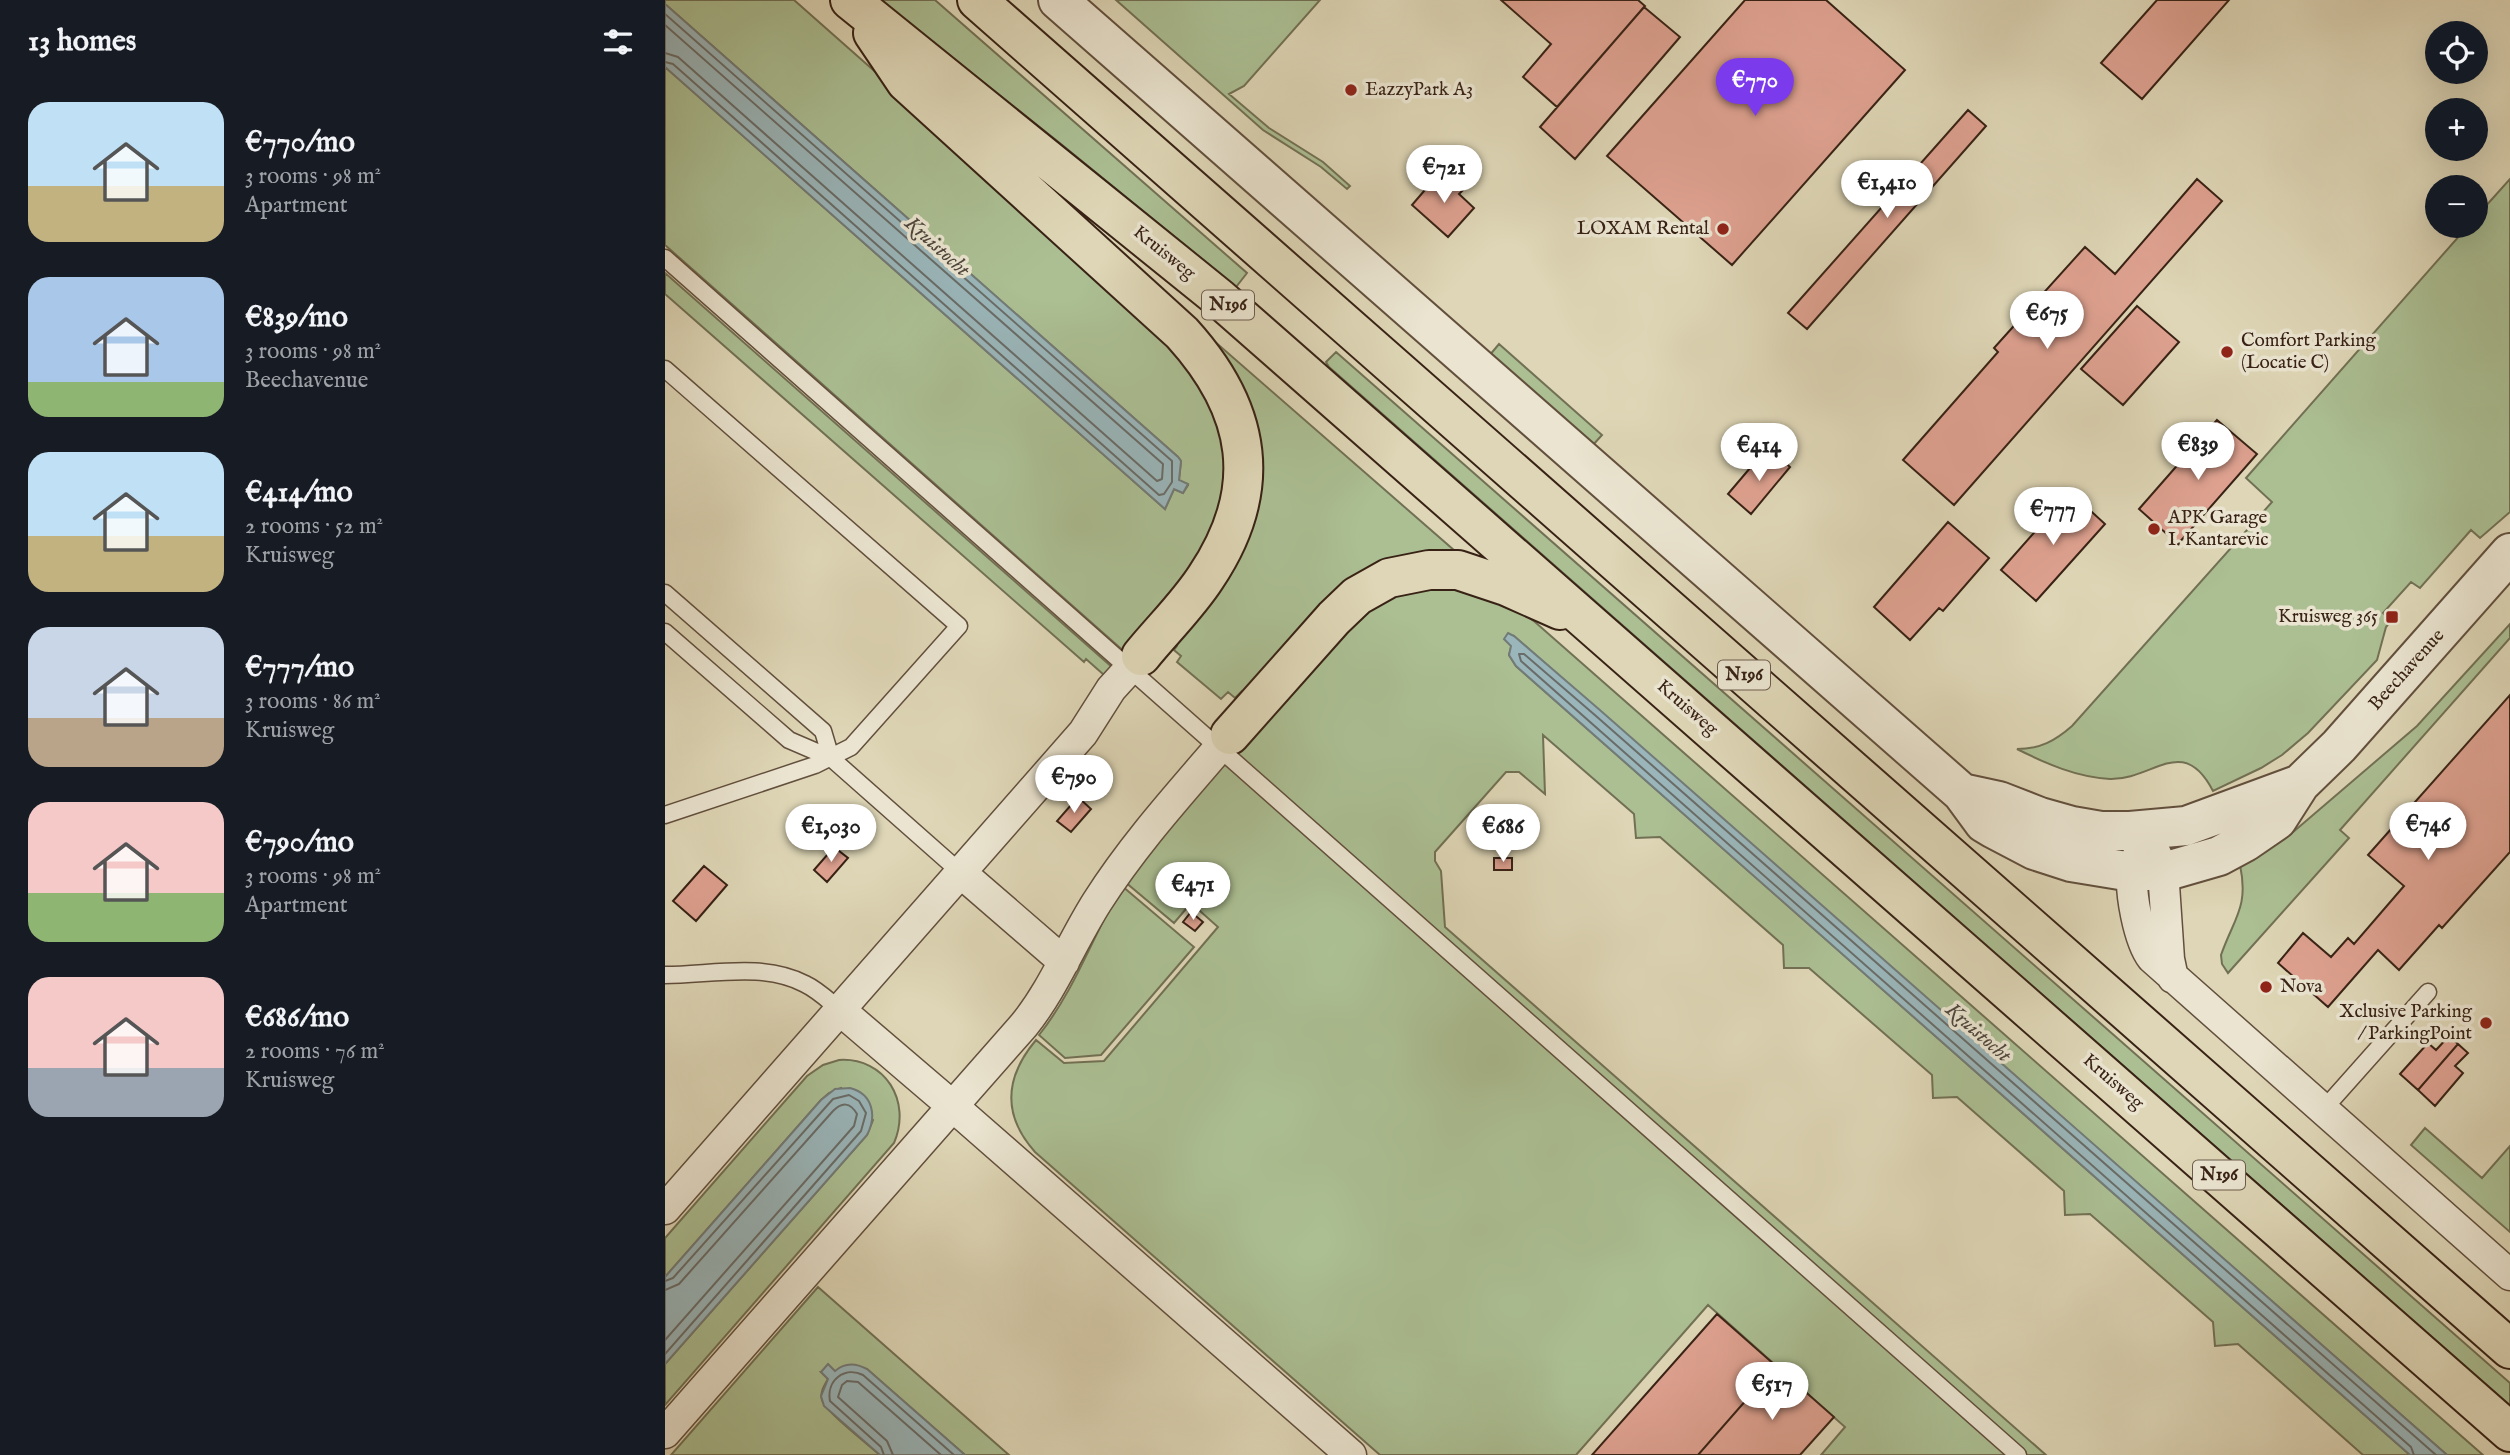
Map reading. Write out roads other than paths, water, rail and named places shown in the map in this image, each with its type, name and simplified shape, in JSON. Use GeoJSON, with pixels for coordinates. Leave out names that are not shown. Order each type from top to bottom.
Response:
{"type":"FeatureCollection","features":[{"type":"Feature","properties":{"kind":"highway","name":"N196"},"geometry":{"type":"LineString","coordinates":[[977,0],[2510,1349]]}},
{"type":"Feature","properties":{"kind":"highway","name":"Kruisweg"},"geometry":{"type":"LineString","coordinates":[[851,1],[1219,298],[2510,1432]]}},
{"type":"Feature","properties":{"kind":"highway"},"geometry":{"type":"LineString","coordinates":[[851,1],[906,82],[1182,333],[1211,368],[1227,397],[1238,424],[1243,453],[1243,494],[1237,516],[1227,542],[1205,579],[1135,662]]}},
{"type":"Feature","properties":{"kind":"highway"},"geometry":{"type":"LineString","coordinates":[[1224,742],[1334,618],[1357,596],[1389,578],[1429,570],[1468,572],[1591,623]]}},
{"type":"Feature","properties":{"kind":"street"},"geometry":{"type":"LineString","coordinates":[[1058,0],[1962,793],[1984,823],[2018,843],[2071,862],[2148,870]]}},
{"type":"Feature","properties":{"kind":"street","name":"Beechavenue"},"geometry":{"type":"LineString","coordinates":[[2148,870],[2209,859],[2256,836],[2277,820],[2299,784],[2339,746],[2510,553]]}},
{"type":"Feature","properties":{"kind":"street"},"geometry":{"type":"LineString","coordinates":[[665,1209],[1083,733],[1111,689],[1135,662]]}},
{"type":"Feature","properties":{"kind":"street"},"geometry":{"type":"LineString","coordinates":[[665,1433],[1034,1013],[1054,982],[1088,915],[1114,876],[1224,742]]}},
{"type":"Feature","properties":{"kind":"street","name":"Beechavenue"},"geometry":{"type":"LineString","coordinates":[[2146,831],[2196,823],[2299,784]]}},
{"type":"Feature","properties":{"kind":"street"},"geometry":{"type":"LineString","coordinates":[[1962,793],[1999,800],[2040,817],[2079,827],[2101,831],[2146,831],[2148,870],[2137,917],[2145,947],[2152,958],[2510,1275]]}},
{"type":"Feature","properties":{"kind":"street"},"geometry":{"type":"LineString","coordinates":[[960,872],[1063,962]]}},
{"type":"Feature","properties":{"kind":"street"},"geometry":{"type":"LineString","coordinates":[[840,1010],[1351,1455]]}},
{"type":"Feature","properties":{"kind":"lane"},"geometry":{"type":"LineString","coordinates":[[665,258],[1135,662],[2018,1455]]}},
{"type":"Feature","properties":{"kind":"lane"},"geometry":{"type":"LineString","coordinates":[[665,369],[959,626],[851,747],[831,758],[665,815]]}},
{"type":"Feature","properties":{"kind":"lane"},"geometry":{"type":"LineString","coordinates":[[665,593],[823,731],[831,758]]}},
{"type":"Feature","properties":{"kind":"lane"},"geometry":{"type":"LineString","coordinates":[[665,632],[789,740],[831,758],[960,872]]}},
{"type":"Feature","properties":{"kind":"lane"},"geometry":{"type":"LineString","coordinates":[[665,975],[753,971],[781,975],[811,987],[840,1010]]}},
{"type":"Feature","properties":{"kind":"lane"},"geometry":{"type":"LineString","coordinates":[[2323,1110],[2428,992]]}},
{"type":"Feature","properties":{"kind":"water","name":"Kruistocht"},"geometry":{"type":"Polygon","coordinates":[[[665,4],[1178,457],[1181,461],[1179,480],[1188,484],[1183,493],[1174,489],[1165,509],[665,67],[665,4]]]}},
{"type":"Feature","properties":{"kind":"water"},"geometry":{"type":"Polygon","coordinates":[[[1508,633],[1601,711],[2447,1455],[2410,1455],[1516,666],[1509,655],[1511,646],[1504,639],[1508,633]]]}},
{"type":"Feature","properties":{"kind":"water"},"geometry":{"type":"Polygon","coordinates":[[[850,1088],[864,1095],[871,1107],[872,1120],[867,1135],[665,1364],[665,1277],[821,1100],[835,1089],[850,1088]]]}},
{"type":"Feature","properties":{"kind":"water"},"geometry":{"type":"Polygon","coordinates":[[[828,1364],[835,1371],[851,1364],[867,1369],[965,1455],[880,1455],[824,1406],[821,1396],[828,1379],[821,1372],[828,1364]]]}},
{"type":"Feature","properties":{"kind":"place","name":"EazzyPark A3"},"geometry":{"type":"Point","coordinates":[1351,90]}},
{"type":"Feature","properties":{"kind":"place","name":"LOXAM Rental"},"geometry":{"type":"Point","coordinates":[1723,229]}},
{"type":"Feature","properties":{"kind":"place","name":"Comfort Parking (Locatie C)"},"geometry":{"type":"Point","coordinates":[2227,352]}},
{"type":"Feature","properties":{"kind":"place","name":"APK Garage I. Kantarevic"},"geometry":{"type":"Point","coordinates":[2154,529]}},
{"type":"Feature","properties":{"kind":"place","name":"Kruisweg 365"},"geometry":{"type":"Point","coordinates":[2392,617]}},
{"type":"Feature","properties":{"kind":"place","name":"Nova"},"geometry":{"type":"Point","coordinates":[2266,987]}},
{"type":"Feature","properties":{"kind":"place","name":"Xclusive Parking / ParkingPoint"},"geometry":{"type":"Point","coordinates":[2486,1023]}}]}
